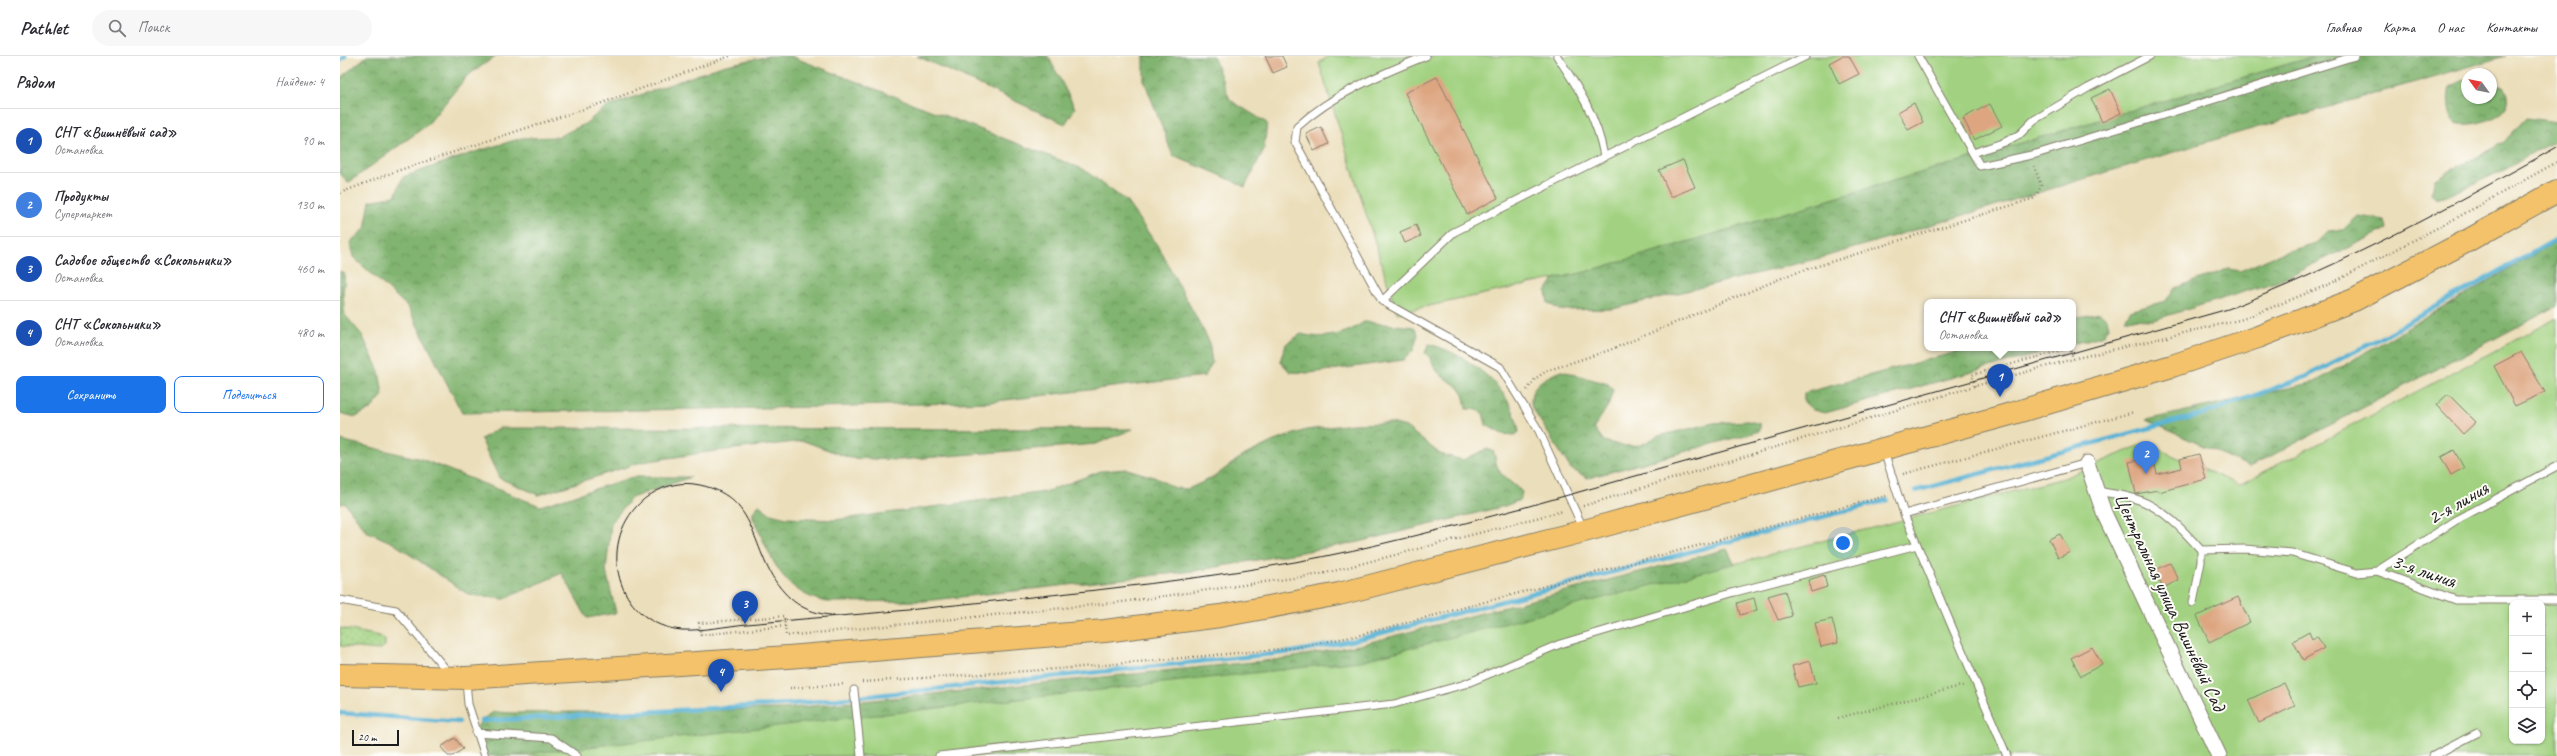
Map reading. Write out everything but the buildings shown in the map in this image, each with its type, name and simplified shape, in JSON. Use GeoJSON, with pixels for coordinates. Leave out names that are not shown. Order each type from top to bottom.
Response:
{"type":"FeatureCollection","features":[{"type":"Feature","properties":{"kind":"main road"},"geometry":{"type":"LineString","coordinates":[[340,675],[459,678],[795,657],[1105,631],[1220,616],[1339,594],[1584,531],[1884,449],[2172,366],[2265,334],[2354,300],[2468,241],[2557,191]]}},
{"type":"Feature","properties":{"kind":"street","name":"Центральная улица Вишнёвый Сад"},"geometry":{"type":"LineString","coordinates":[[2087,462],[2104,513],[2219,756]]}},
{"type":"Feature","properties":{"kind":"lane"},"geometry":{"type":"LineString","coordinates":[[1426,56],[1386,72],[1315,110],[1297,127],[1295,142],[1382,300],[1500,367],[1539,431],[1575,508],[1584,531]]}},
{"type":"Feature","properties":{"kind":"lane"},"geometry":{"type":"LineString","coordinates":[[1557,56],[1594,118],[1600,134],[1604,156]]}},
{"type":"Feature","properties":{"kind":"lane"},"geometry":{"type":"LineString","coordinates":[[1382,300],[1454,232],[1806,56]]}},
{"type":"Feature","properties":{"kind":"lane"},"geometry":{"type":"LineString","coordinates":[[1918,56],[1980,166],[2030,155],[2355,56]]}},
{"type":"Feature","properties":{"kind":"lane"},"geometry":{"type":"LineString","coordinates":[[1973,153],[2005,142],[2020,134],[2034,120],[2088,88],[2150,56]]}},
{"type":"Feature","properties":{"kind":"lane"},"geometry":{"type":"LineString","coordinates":[[1884,449],[1891,477],[1904,514],[2007,756]]}},
{"type":"Feature","properties":{"kind":"lane"},"geometry":{"type":"LineString","coordinates":[[1904,514],[2087,462]]}},
{"type":"Feature","properties":{"kind":"lane","name":"2-я линия"},"geometry":{"type":"LineString","coordinates":[[2377,571],[2455,521],[2557,466]]}},
{"type":"Feature","properties":{"kind":"lane"},"geometry":{"type":"LineString","coordinates":[[2097,491],[2139,500],[2155,508],[2182,529],[2201,550],[2201,562],[2193,603]]}},
{"type":"Feature","properties":{"kind":"lane"},"geometry":{"type":"LineString","coordinates":[[939,756],[1394,704],[1465,684],[1560,644],[1735,592],[1917,544]]}},
{"type":"Feature","properties":{"kind":"lane"},"geometry":{"type":"LineString","coordinates":[[2201,550],[2245,549],[2292,553],[2357,574],[2377,571]]}},
{"type":"Feature","properties":{"kind":"lane","name":"3-я линия"},"geometry":{"type":"LineString","coordinates":[[2377,571],[2456,600],[2557,600]]}},
{"type":"Feature","properties":{"kind":"lane"},"geometry":{"type":"LineString","coordinates":[[340,600],[396,610],[459,678],[484,756]]}},
{"type":"Feature","properties":{"kind":"lane"},"geometry":{"type":"LineString","coordinates":[[853,686],[861,756]]}},
{"type":"Feature","properties":{"kind":"lane"},"geometry":{"type":"LineString","coordinates":[[476,733],[551,738],[577,756]]}},
{"type":"Feature","properties":{"kind":"lane"},"geometry":{"type":"LineString","coordinates":[[2433,756],[2477,733]]}},
{"type":"Feature","properties":{"kind":"path"},"geometry":{"type":"LineString","coordinates":[[340,193],[394,172],[602,103],[730,56]]}},
{"type":"Feature","properties":{"kind":"path"},"geometry":{"type":"LineString","coordinates":[[1521,401],[1535,379],[1546,371],[1566,363],[1625,344],[1789,275],[2035,198],[2041,186],[2030,155]]}},
{"type":"Feature","properties":{"kind":"path"},"geometry":{"type":"LineString","coordinates":[[785,626],[701,635],[699,623],[784,616],[785,626],[786,636],[1224,589],[1322,574],[1575,508],[1975,386],[2073,358],[2243,319],[2332,283],[2460,216],[2557,162]]}},
{"type":"Feature","properties":{"kind":"path"},"geometry":{"type":"LineString","coordinates":[[1975,386],[1972,376],[2060,351]]}},
{"type":"Feature","properties":{"kind":"path"},"geometry":{"type":"LineString","coordinates":[[2071,351],[2073,358]]}},
{"type":"Feature","properties":{"kind":"path"},"geometry":{"type":"LineString","coordinates":[[1891,477],[2134,412]]}},
{"type":"Feature","properties":{"kind":"path"},"geometry":{"type":"LineString","coordinates":[[861,682],[1079,667],[1293,648],[1364,634],[1896,493]]}},
{"type":"Feature","properties":{"kind":"path"},"geometry":{"type":"LineString","coordinates":[[1838,718],[1975,682]]}},
{"type":"Feature","properties":{"kind":"path"},"geometry":{"type":"LineString","coordinates":[[790,688],[853,686]]}},
{"type":"Feature","properties":{"kind":"green space"},"geometry":{"type":"Polygon","coordinates":[[[367,56],[496,56],[467,76],[427,125],[348,183],[340,173],[340,78],[367,56]]]}},
{"type":"Feature","properties":{"kind":"green space"},"geometry":{"type":"Polygon","coordinates":[[[769,56],[790,56],[1083,169],[1126,201],[1159,248],[1209,341],[1212,363],[1205,376],[989,402],[820,407],[462,413],[408,307],[353,257],[350,242],[365,229],[370,201],[395,196],[403,177],[475,152],[522,138],[557,137],[585,124],[606,107],[722,66],[769,56]]]}},
{"type":"Feature","properties":{"kind":"green space"},"geometry":{"type":"Polygon","coordinates":[[[917,56],[1048,56],[1075,108],[1065,124],[917,56]]]}},
{"type":"Feature","properties":{"kind":"green space"},"geometry":{"type":"Polygon","coordinates":[[[1144,56],[1213,56],[1230,100],[1267,123],[1264,149],[1245,187],[1216,173],[1173,156],[1144,80],[1144,56]]]}},
{"type":"Feature","properties":{"kind":"green space"},"geometry":{"type":"Polygon","coordinates":[[[1329,56],[2315,56],[1585,272],[1397,313],[1319,63],[1329,56]]]}},
{"type":"Feature","properties":{"kind":"green space"},"geometry":{"type":"Polygon","coordinates":[[[2315,56],[2506,56],[2217,139],[1824,257],[1613,309],[1560,310],[1548,303],[1546,291],[1554,279],[1585,272],[2315,56]]]}},
{"type":"Feature","properties":{"kind":"green space"},"geometry":{"type":"Polygon","coordinates":[[[2461,81],[2461,104],[2497,104],[2497,85],[2504,87],[2508,96],[2507,104],[2502,111],[2494,117],[2484,121],[2474,124],[2455,123],[2449,106],[2450,87],[2461,81]]]}},
{"type":"Feature","properties":{"kind":"green space"},"geometry":{"type":"Polygon","coordinates":[[[2526,118],[2557,122],[2557,139],[2506,169],[2447,196],[2436,199],[2431,194],[2435,179],[2504,142],[2526,118]]]}},
{"type":"Feature","properties":{"kind":"green space"},"geometry":{"type":"Polygon","coordinates":[[[2358,216],[2385,220],[2387,229],[2276,282],[2153,320],[2125,319],[2130,311],[2165,301],[2175,288],[2228,269],[2240,271],[2282,253],[2316,243],[2328,231],[2343,230],[2358,216]]]}},
{"type":"Feature","properties":{"kind":"green space"},"geometry":{"type":"Polygon","coordinates":[[[2557,241],[2557,306],[2250,467],[2146,420],[2315,382],[2557,241]]]}},
{"type":"Feature","properties":{"kind":"green space"},"geometry":{"type":"Polygon","coordinates":[[[340,271],[345,274],[343,294],[345,315],[362,335],[379,371],[383,395],[372,408],[356,417],[340,413],[340,271]]]}},
{"type":"Feature","properties":{"kind":"green space"},"geometry":{"type":"Polygon","coordinates":[[[2100,313],[2107,319],[2109,327],[2104,335],[2076,343],[2076,317],[2100,313]]]}},
{"type":"Feature","properties":{"kind":"green space"},"geometry":{"type":"Polygon","coordinates":[[[2557,318],[2557,756],[508,756],[1361,661],[2064,478],[2145,443],[2239,485],[2557,318]]]}},
{"type":"Feature","properties":{"kind":"green space"},"geometry":{"type":"Polygon","coordinates":[[[1364,322],[1414,327],[1418,334],[1413,351],[1403,360],[1310,373],[1290,372],[1280,361],[1286,344],[1301,334],[1309,336],[1334,335],[1350,330],[1364,322]]]}},
{"type":"Feature","properties":{"kind":"green space"},"geometry":{"type":"Polygon","coordinates":[[[1429,344],[1459,356],[1487,376],[1508,401],[1515,416],[1519,432],[1515,435],[1502,434],[1486,425],[1483,413],[1474,409],[1466,409],[1465,399],[1459,388],[1437,371],[1431,359],[1425,353],[1429,344]]]}},
{"type":"Feature","properties":{"kind":"green space"},"geometry":{"type":"Polygon","coordinates":[[[1960,351],[2047,351],[1825,413],[1813,410],[1804,402],[1804,393],[1960,351]]]}},
{"type":"Feature","properties":{"kind":"green space"},"geometry":{"type":"Polygon","coordinates":[[[1562,371],[1608,384],[1613,390],[1609,404],[1594,428],[1604,441],[1623,446],[1641,445],[1658,436],[1714,423],[1748,421],[1760,424],[1760,431],[1588,478],[1571,469],[1532,408],[1531,400],[1534,388],[1543,380],[1562,371]]]}},
{"type":"Feature","properties":{"kind":"green space"},"geometry":{"type":"Polygon","coordinates":[[[1391,423],[1406,427],[1440,454],[1463,460],[1487,449],[1493,451],[1501,474],[1522,492],[1520,500],[1505,506],[1359,542],[1194,571],[924,601],[827,602],[811,597],[788,581],[780,571],[772,559],[753,518],[753,512],[759,505],[771,514],[786,518],[834,520],[1045,492],[1101,471],[1127,469],[1154,477],[1175,488],[1188,489],[1214,477],[1241,457],[1274,441],[1306,430],[1352,424],[1391,423]]]}},
{"type":"Feature","properties":{"kind":"green space"},"geometry":{"type":"Polygon","coordinates":[[[499,428],[1133,429],[1096,444],[899,460],[850,458],[804,441],[708,452],[642,462],[539,495],[499,478],[481,439],[499,428]]]}},
{"type":"Feature","properties":{"kind":"green space"},"geometry":{"type":"Polygon","coordinates":[[[340,440],[421,459],[540,506],[633,477],[691,477],[631,498],[611,523],[606,571],[616,613],[587,618],[562,573],[504,599],[469,595],[393,543],[366,531],[345,503],[340,504],[340,440]]]}},
{"type":"Feature","properties":{"kind":"green space"},"geometry":{"type":"Polygon","coordinates":[[[1727,549],[1740,576],[1572,636],[883,756],[489,756],[482,745],[477,732],[480,722],[494,712],[783,709],[1283,659],[1359,645],[1727,549]]]}},
{"type":"Feature","properties":{"kind":"green space"},"geometry":{"type":"Polygon","coordinates":[[[340,628],[380,636],[385,640],[385,646],[378,650],[340,646],[340,628]]]}},
{"type":"Feature","properties":{"kind":"waterway"},"geometry":{"type":"LineString","coordinates":[[340,61],[345,56]]}},
{"type":"Feature","properties":{"kind":"waterway"},"geometry":{"type":"LineString","coordinates":[[1915,491],[2206,413],[2305,377],[2373,342],[2557,239]]}},
{"type":"Feature","properties":{"kind":"waterway"},"geometry":{"type":"LineString","coordinates":[[481,721],[791,704],[1293,652],[1355,640],[1887,500]]}},
{"type":"Feature","properties":{"kind":"waterway"},"geometry":{"type":"LineString","coordinates":[[340,713],[459,722]]}},
{"type":"Feature","properties":{"kind":"tram line"},"geometry":{"type":"LineString","coordinates":[[842,616],[833,615],[817,613],[803,607],[790,598],[773,577],[743,512],[732,500],[716,490],[686,483],[662,488],[642,501],[624,525],[618,544],[617,564],[621,583],[630,600],[643,615],[661,625],[682,630],[868,614],[1150,584],[1295,562],[1409,537],[1522,508],[2228,309],[2313,274],[2396,234],[2557,147]]}},
{"type":"Feature","properties":{"kind":"place","name":"СНТ «Вишнёвый сад»"},"geometry":{"type":"Point","coordinates":[2000,397]}},
{"type":"Feature","properties":{"kind":"place","name":"Продукты"},"geometry":{"type":"Point","coordinates":[2146,474]}},
{"type":"Feature","properties":{"kind":"place","name":"Садовое общество «Сокольники»"},"geometry":{"type":"Point","coordinates":[745,624]}},
{"type":"Feature","properties":{"kind":"place","name":"СНТ «Сокольники»"},"geometry":{"type":"Point","coordinates":[721,692]}}]}
